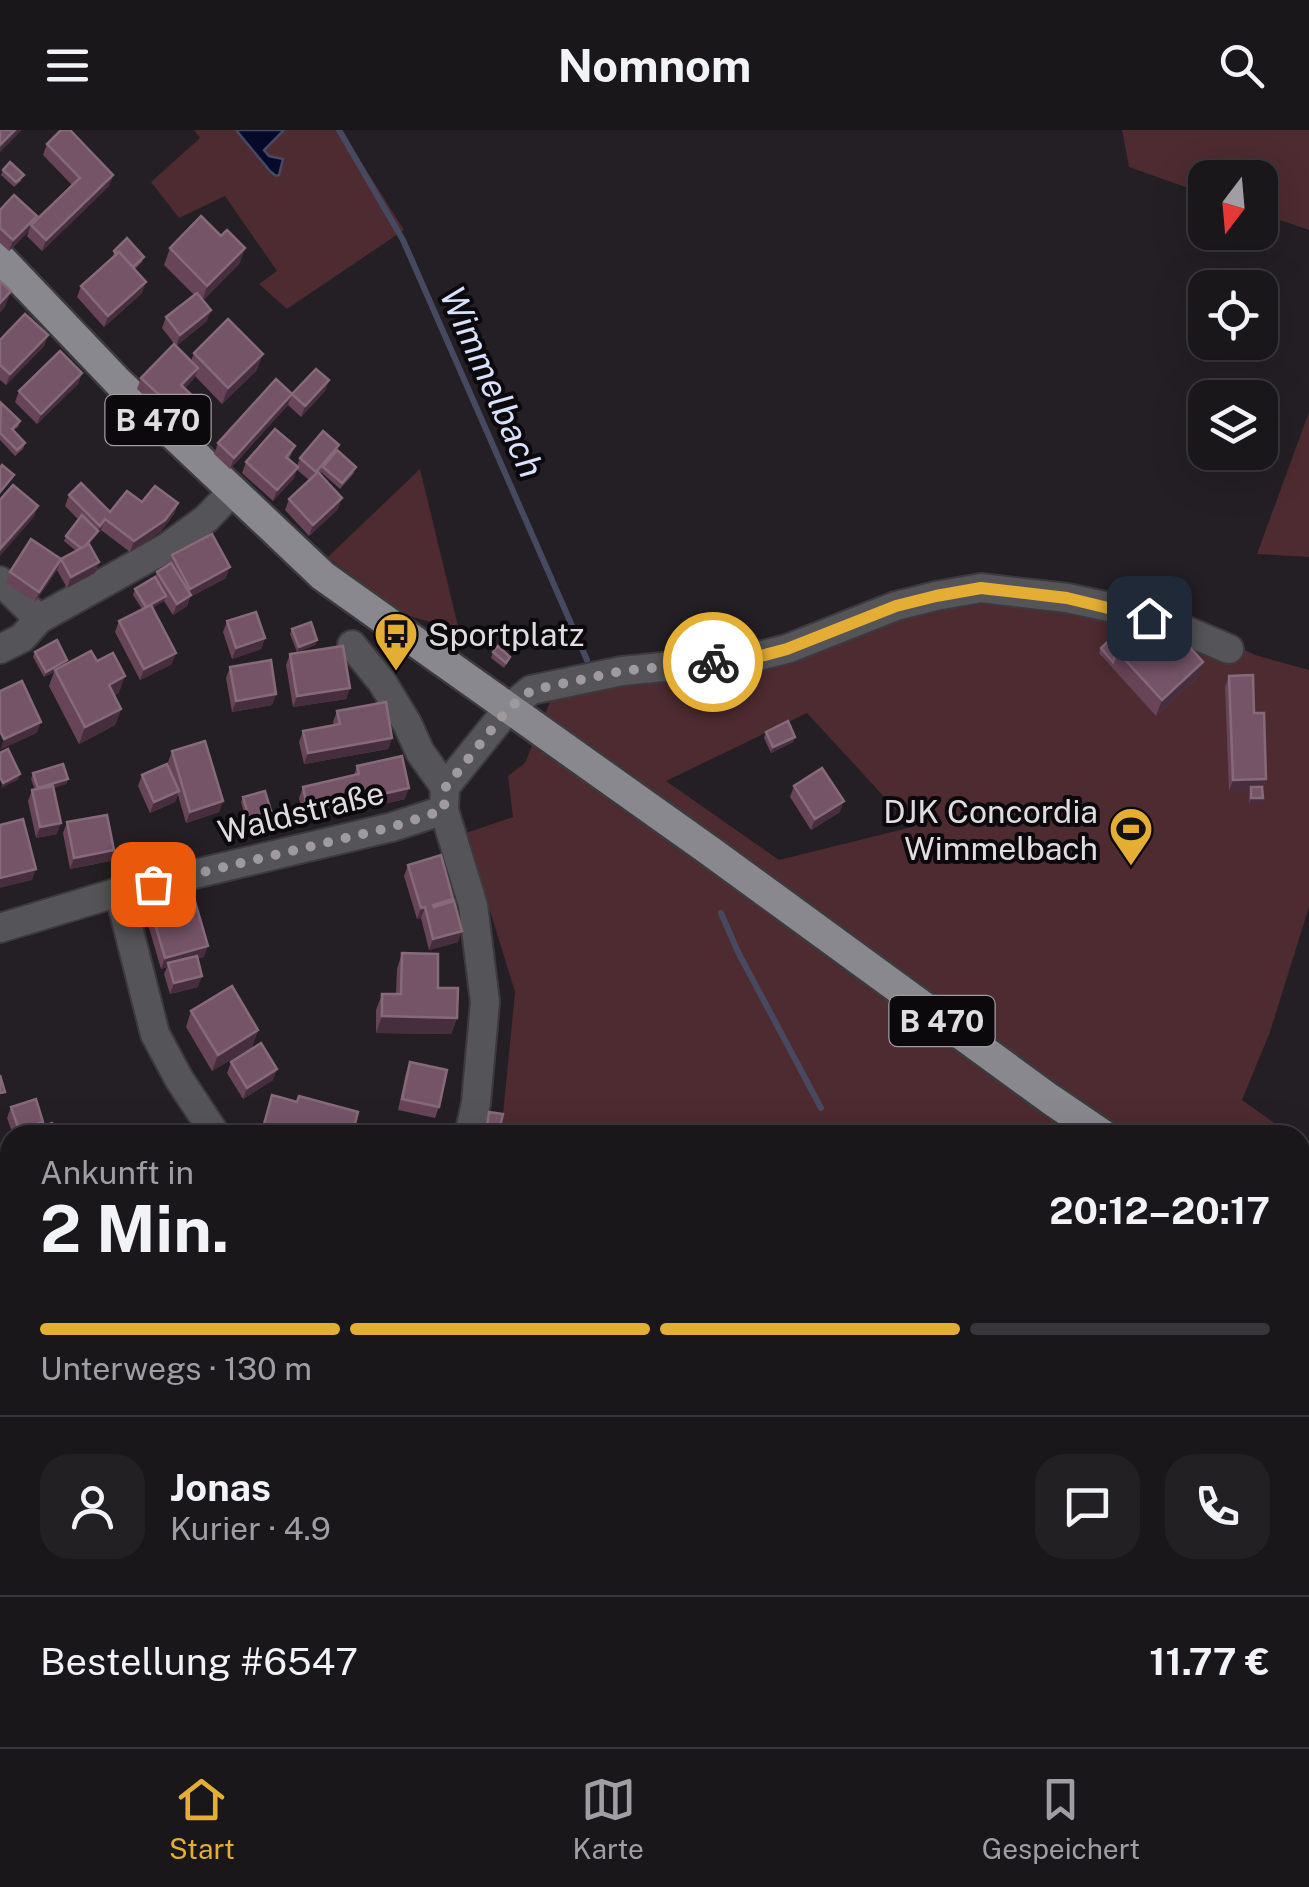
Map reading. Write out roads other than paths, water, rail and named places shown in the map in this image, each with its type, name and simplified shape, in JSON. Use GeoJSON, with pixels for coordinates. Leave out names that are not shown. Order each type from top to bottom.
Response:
{"type":"FeatureCollection","features":[{"type":"Feature","properties":{"kind":"main road","name":"B 470"},"geometry":{"type":"LineString","coordinates":[[0,258],[119,382],[323,576],[1089,1125]]}},
{"type":"Feature","properties":{"kind":"street"},"geometry":{"type":"LineString","coordinates":[[0,650],[22,638],[40,620],[166,548],[206,519],[232,492]]}},
{"type":"Feature","properties":{"kind":"street"},"geometry":{"type":"LineString","coordinates":[[0,580],[40,620]]}},
{"type":"Feature","properties":{"kind":"street"},"geometry":{"type":"LineString","coordinates":[[445,799],[508,709],[532,690],[622,671],[746,660],[787,649],[896,606],[936,596],[981,588],[1067,598],[1123,610],[1229,648]]}},
{"type":"Feature","properties":{"kind":"street"},"geometry":{"type":"LineString","coordinates":[[352,645],[382,682],[407,723],[445,799],[472,905],[486,1002],[471,1125]]}},
{"type":"Feature","properties":{"kind":"street","name":"Waldstraße"},"geometry":{"type":"LineString","coordinates":[[0,928],[120,892],[392,827],[445,799]]}},
{"type":"Feature","properties":{"kind":"street"},"geometry":{"type":"LineString","coordinates":[[120,892],[154,1034],[209,1125]]}},
{"type":"Feature","properties":{"kind":"water"},"geometry":{"type":"Polygon","coordinates":[[[236,130],[284,130],[264,150],[269,156],[283,159],[279,175],[270,171],[236,130]]]}},
{"type":"Feature","properties":{"kind":"waterway","name":"Wimmelbach"},"geometry":{"type":"LineString","coordinates":[[339,130],[403,240],[587,660]]}},
{"type":"Feature","properties":{"kind":"waterway"},"geometry":{"type":"LineString","coordinates":[[721,913],[821,1108]]}},
{"type":"Feature","properties":{"kind":"place","name":"Sportplatz"},"geometry":{"type":"Point","coordinates":[396,672]}},
{"type":"Feature","properties":{"kind":"place","name":"DJK Concordia Wimmelbach"},"geometry":{"type":"Point","coordinates":[1131,867]}}]}
